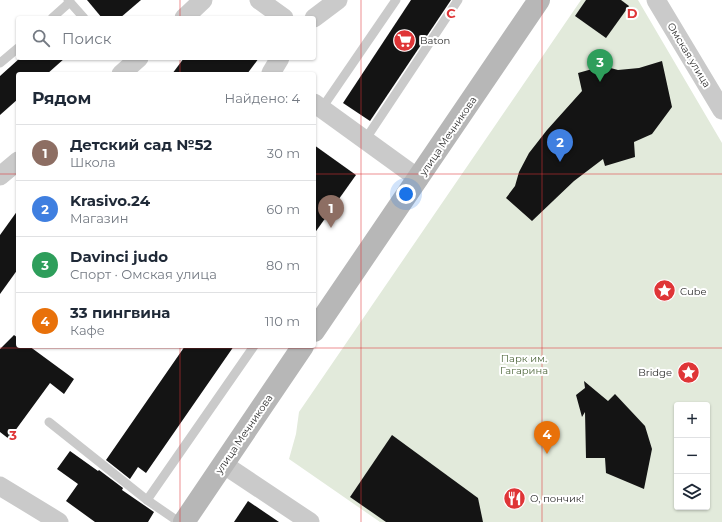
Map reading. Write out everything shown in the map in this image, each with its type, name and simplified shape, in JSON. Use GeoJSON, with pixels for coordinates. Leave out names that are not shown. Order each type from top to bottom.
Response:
{"type":"FeatureCollection","features":[{"type":"Feature","properties":{"kind":"street"},"geometry":{"type":"LineString","coordinates":[[259,0],[281,16]]}},
{"type":"Feature","properties":{"kind":"street"},"geometry":{"type":"LineString","coordinates":[[316,16],[338,0]]}},
{"type":"Feature","properties":{"kind":"street","name":"улица Мечникова"},"geometry":{"type":"LineString","coordinates":[[316,328],[419,179],[539,0]]}},
{"type":"Feature","properties":{"kind":"street","name":"Омская улица"},"geometry":{"type":"LineString","coordinates":[[656,0],[722,110]]}},
{"type":"Feature","properties":{"kind":"street"},"geometry":{"type":"LineString","coordinates":[[272,72],[279,60]]}},
{"type":"Feature","properties":{"kind":"street"},"geometry":{"type":"LineString","coordinates":[[318,106],[419,179]]}},
{"type":"Feature","properties":{"kind":"street"},"geometry":{"type":"LineString","coordinates":[[0,176],[16,163]]}},
{"type":"Feature","properties":{"kind":"street","name":"улица Мечникова"},"geometry":{"type":"LineString","coordinates":[[184,522],[297,348]]}},
{"type":"Feature","properties":{"kind":"street"},"geometry":{"type":"LineString","coordinates":[[223,464],[310,522]]}},
{"type":"Feature","properties":{"kind":"street"},"geometry":{"type":"LineString","coordinates":[[0,486],[59,522]]}},
{"type":"Feature","properties":{"kind":"lane"},"geometry":{"type":"LineString","coordinates":[[318,106],[396,0]]}},
{"type":"Feature","properties":{"kind":"lane"},"geometry":{"type":"LineString","coordinates":[[365,140],[458,0]]}},
{"type":"Feature","properties":{"kind":"lane"},"geometry":{"type":"LineString","coordinates":[[54,16],[69,1],[82,16]]}},
{"type":"Feature","properties":{"kind":"lane"},"geometry":{"type":"LineString","coordinates":[[0,63],[16,50]]}},
{"type":"Feature","properties":{"kind":"lane"},"geometry":{"type":"LineString","coordinates":[[147,500],[253,348]]}},
{"type":"Feature","properties":{"kind":"lane"},"geometry":{"type":"LineString","coordinates":[[49,422],[147,500],[179,522]]}},
{"type":"Feature","properties":{"kind":"green space","name":"Парк им. Гагарина"},"geometry":{"type":"Polygon","coordinates":[[[581,0],[638,0],[722,143],[722,522],[380,522],[289,459],[296,434],[299,412],[581,0]]]}},
{"type":"Feature","properties":{"kind":"building"},"geometry":{"type":"Polygon","coordinates":[[[87,0],[141,0],[122,16],[100,16],[87,0]]]}},
{"type":"Feature","properties":{"kind":"building"},"geometry":{"type":"Polygon","coordinates":[[[411,0],[451,0],[370,121],[343,103],[411,0]]]}},
{"type":"Feature","properties":{"kind":"building"},"geometry":{"type":"Polygon","coordinates":[[[586,0],[621,0],[629,6],[606,38],[575,16],[586,0]]]}},
{"type":"Feature","properties":{"kind":"building"},"geometry":{"type":"Polygon","coordinates":[[[18,60],[63,60],[49,72],[16,72],[16,101],[0,115],[0,76],[18,60]]]}},
{"type":"Feature","properties":{"kind":"building"},"geometry":{"type":"Polygon","coordinates":[[[182,60],[258,60],[248,72],[174,72],[182,60]]]}},
{"type":"Feature","properties":{"kind":"building"},"geometry":{"type":"Polygon","coordinates":[[[662,61],[672,107],[652,134],[634,142],[635,157],[605,166],[603,159],[574,181],[532,221],[506,198],[515,186],[519,172],[529,153],[547,130],[582,91],[578,73],[603,66],[618,70],[639,68],[662,61]]]}},
{"type":"Feature","properties":{"kind":"building"},"geometry":{"type":"Polygon","coordinates":[[[316,146],[356,175],[316,231],[316,146]]]}},
{"type":"Feature","properties":{"kind":"building"},"geometry":{"type":"Polygon","coordinates":[[[16,213],[16,272],[0,294],[0,235],[16,213]]]}},
{"type":"Feature","properties":{"kind":"building"},"geometry":{"type":"Polygon","coordinates":[[[14,335],[16,336],[16,348],[32,348],[74,379],[64,394],[50,383],[9,439],[0,432],[0,349],[14,335]]]}},
{"type":"Feature","properties":{"kind":"building"},"geometry":{"type":"Polygon","coordinates":[[[184,348],[233,348],[146,473],[138,467],[130,479],[106,460],[184,348]]]}},
{"type":"Feature","properties":{"kind":"building"},"geometry":{"type":"Polygon","coordinates":[[[584,381],[608,401],[615,394],[645,426],[652,449],[644,489],[606,473],[605,458],[586,458],[585,412],[582,417],[576,395],[585,388],[584,381]]]}},
{"type":"Feature","properties":{"kind":"building"},"geometry":{"type":"Polygon","coordinates":[[[392,435],[478,498],[483,522],[386,522],[350,497],[392,435]]]}},
{"type":"Feature","properties":{"kind":"building"},"geometry":{"type":"Polygon","coordinates":[[[70,451],[98,471],[99,470],[123,488],[122,490],[154,512],[148,522],[95,522],[66,501],[78,484],[57,469],[70,451]]]}},
{"type":"Feature","properties":{"kind":"building"},"geometry":{"type":"Polygon","coordinates":[[[248,501],[279,522],[234,522],[248,501]]]}},
{"type":"Feature","properties":{"kind":"place","name":"Baton"},"geometry":{"type":"Point","coordinates":[405,40]}},
{"type":"Feature","properties":{"kind":"place","name":"Davinci judo"},"geometry":{"type":"Point","coordinates":[600,82]}},
{"type":"Feature","properties":{"kind":"place","name":"Krasivo.24"},"geometry":{"type":"Point","coordinates":[560,162]}},
{"type":"Feature","properties":{"kind":"place","name":"Детский сад №52"},"geometry":{"type":"Point","coordinates":[331,228]}},
{"type":"Feature","properties":{"kind":"place","name":"Cube"},"geometry":{"type":"Point","coordinates":[664,291]}},
{"type":"Feature","properties":{"kind":"place","name":"Bridge"},"geometry":{"type":"Point","coordinates":[688,372]}},
{"type":"Feature","properties":{"kind":"place","name":"33 пингвина"},"geometry":{"type":"Point","coordinates":[547,454]}},
{"type":"Feature","properties":{"kind":"place","name":"О, пончик!"},"geometry":{"type":"Point","coordinates":[515,498]}}]}
